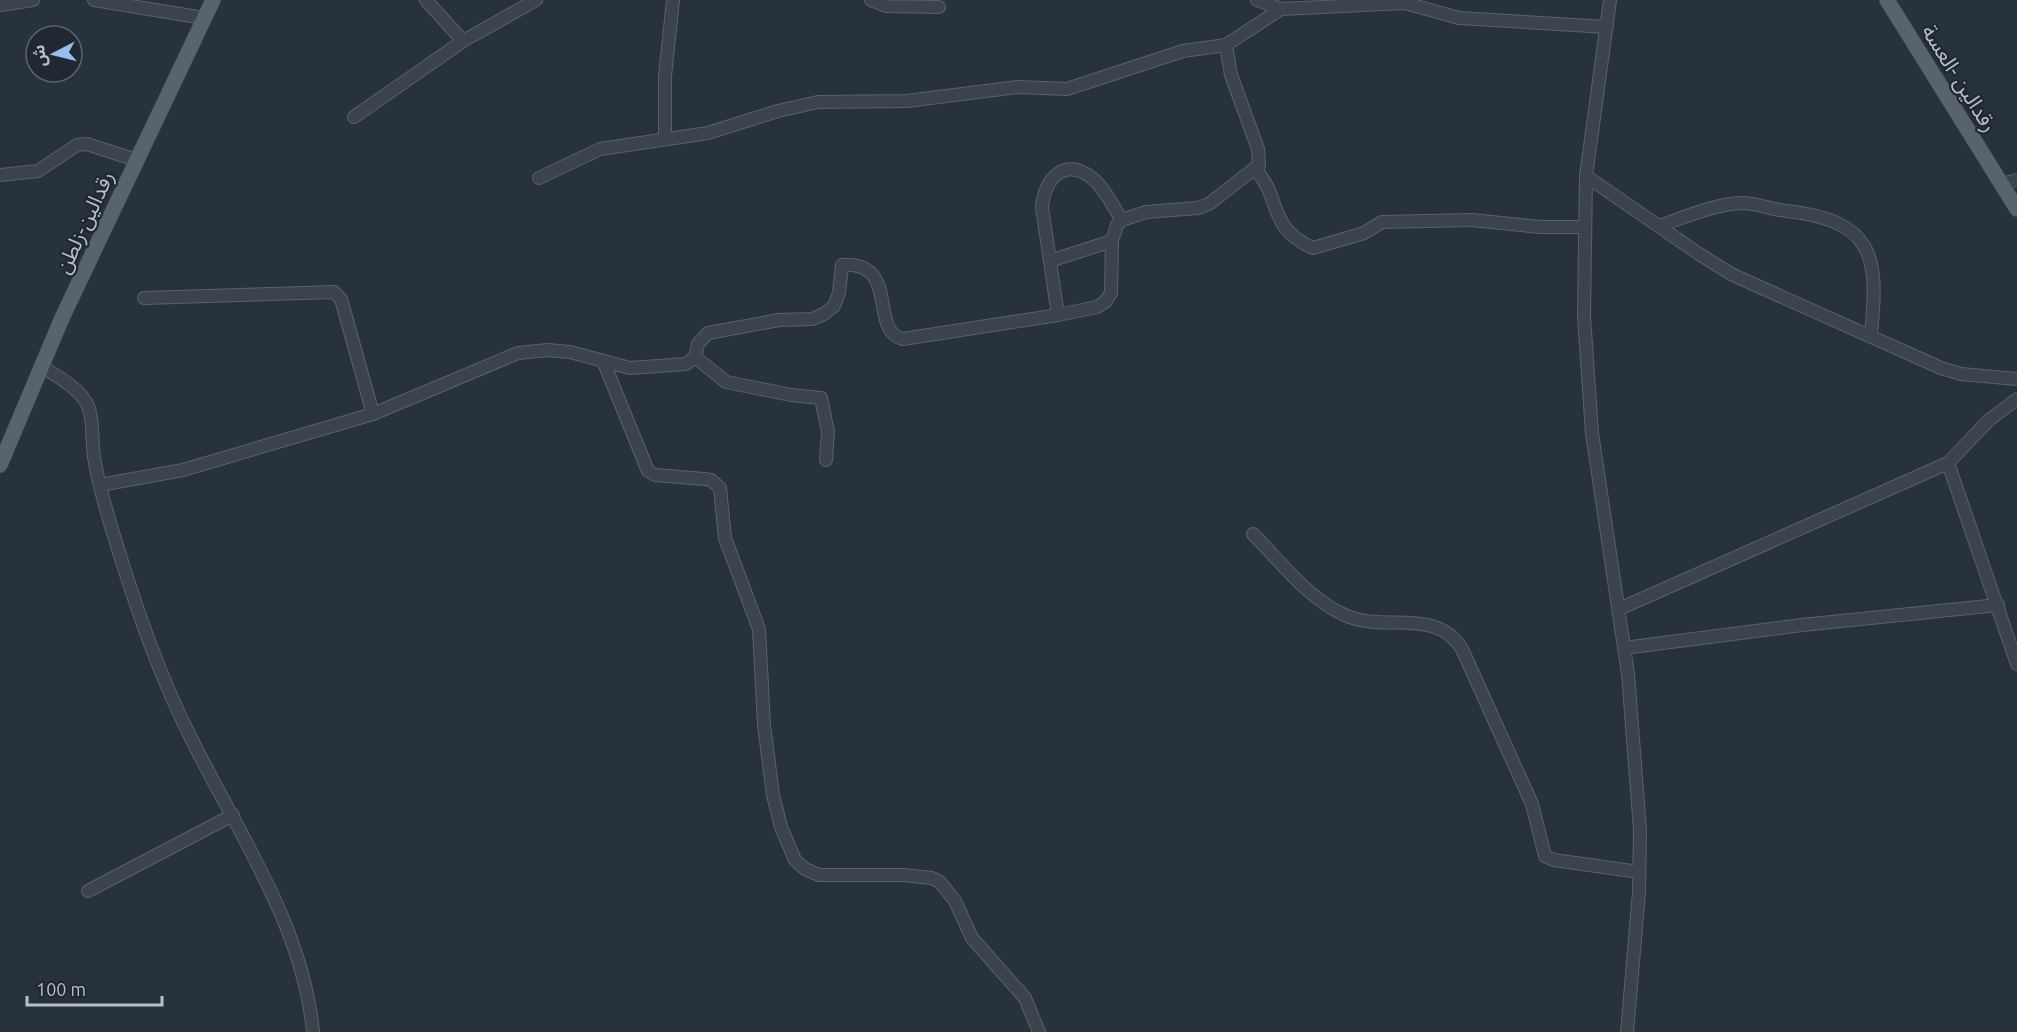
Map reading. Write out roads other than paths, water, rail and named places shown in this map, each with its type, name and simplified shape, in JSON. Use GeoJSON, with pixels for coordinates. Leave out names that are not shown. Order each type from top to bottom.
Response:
{"type":"FeatureCollection","features":[{"type":"Feature","properties":{"kind":"main road","name":"رقدالين-زلطن"},"geometry":{"type":"LineString","coordinates":[[0,465],[41,366],[213,0]]}},
{"type":"Feature","properties":{"kind":"main road","name":"رقدالين -العسة"},"geometry":{"type":"LineString","coordinates":[[1887,0],[2017,209]]}},
{"type":"Feature","properties":{"kind":"street"},"geometry":{"type":"LineString","coordinates":[[0,5],[33,0]]}},
{"type":"Feature","properties":{"kind":"street"},"geometry":{"type":"LineString","coordinates":[[94,0],[204,18]]}},
{"type":"Feature","properties":{"kind":"street"},"geometry":{"type":"LineString","coordinates":[[426,0],[463,41]]}},
{"type":"Feature","properties":{"kind":"street"},"geometry":{"type":"LineString","coordinates":[[354,117],[463,41],[536,0]]}},
{"type":"Feature","properties":{"kind":"street"},"geometry":{"type":"LineString","coordinates":[[665,137],[665,76],[673,0]]}},
{"type":"Feature","properties":{"kind":"street"},"geometry":{"type":"LineString","coordinates":[[871,0],[886,6],[939,7]]}},
{"type":"Feature","properties":{"kind":"street"},"geometry":{"type":"LineString","coordinates":[[1257,0],[1281,9],[1405,3],[1459,18],[1607,27]]}},
{"type":"Feature","properties":{"kind":"street"},"geometry":{"type":"LineString","coordinates":[[1610,0],[1586,176],[1583,227],[1584,316],[1592,433],[1624,648],[1640,831],[1627,1032]]}},
{"type":"Feature","properties":{"kind":"street"},"geometry":{"type":"LineString","coordinates":[[539,178],[600,149],[665,137],[708,133],[777,111],[818,102],[907,101],[1018,87],[1067,89],[1183,51],[1226,45],[1281,9]]}},
{"type":"Feature","properties":{"kind":"street"},"geometry":{"type":"LineString","coordinates":[[100,485],[183,470],[373,414],[518,353],[558,351],[580,354],[618,367],[640,368],[686,364],[695,357],[698,344],[708,333],[779,320],[812,319],[824,315],[834,306],[839,293],[842,265],[866,270],[878,283],[883,294],[885,321],[894,337],[914,338],[1084,311],[1105,302],[1111,293],[1113,284],[1112,242],[1117,225],[1122,220],[1146,212],[1198,208],[1214,201],[1256,170],[1260,158],[1258,149],[1231,75],[1226,45]]}},
{"type":"Feature","properties":{"kind":"street"},"geometry":{"type":"LineString","coordinates":[[0,175],[38,171],[77,145],[87,144],[136,160]]}},
{"type":"Feature","properties":{"kind":"street"},"geometry":{"type":"LineString","coordinates":[[1058,315],[1042,207],[1047,184],[1061,172],[1075,170],[1093,178],[1122,220]]}},
{"type":"Feature","properties":{"kind":"street"},"geometry":{"type":"LineString","coordinates":[[1256,170],[1265,180],[1282,225],[1292,236],[1312,248],[1364,233],[1382,222],[1472,220],[1583,227]]}},
{"type":"Feature","properties":{"kind":"street"},"geometry":{"type":"LineString","coordinates":[[1586,176],[1733,275],[1871,334],[1941,368],[1961,374],[2017,379]]}},
{"type":"Feature","properties":{"kind":"street"},"geometry":{"type":"LineString","coordinates":[[2001,184],[2017,180]]}},
{"type":"Feature","properties":{"kind":"street"},"geometry":{"type":"LineString","coordinates":[[1659,226],[1693,214],[1742,203],[1814,214],[1840,222],[1856,234],[1873,271],[1871,334]]}},
{"type":"Feature","properties":{"kind":"street"},"geometry":{"type":"LineString","coordinates":[[1050,261],[1112,242]]}},
{"type":"Feature","properties":{"kind":"street"},"geometry":{"type":"LineString","coordinates":[[144,298],[334,292],[341,299],[373,414]]}},
{"type":"Feature","properties":{"kind":"street"},"geometry":{"type":"LineString","coordinates":[[695,357],[726,382],[791,395],[821,398],[828,432],[826,460]]}},
{"type":"Feature","properties":{"kind":"street"},"geometry":{"type":"LineString","coordinates":[[604,363],[648,471],[654,475],[711,480],[720,488],[725,538],[759,629],[764,725],[773,795],[781,827],[795,860],[805,869],[819,875],[903,875],[932,878],[940,882],[955,901],[972,939],[1025,998],[1039,1032]]}},
{"type":"Feature","properties":{"kind":"street"},"geometry":{"type":"LineString","coordinates":[[41,366],[78,392],[86,401],[100,485],[113,535],[158,663],[195,747],[233,815],[265,880],[304,976],[313,1032]]}},
{"type":"Feature","properties":{"kind":"street"},"geometry":{"type":"LineString","coordinates":[[1619,609],[1948,463],[1989,420],[2017,399]]}},
{"type":"Feature","properties":{"kind":"street"},"geometry":{"type":"LineString","coordinates":[[1948,463],[2017,664]]}},
{"type":"Feature","properties":{"kind":"street"},"geometry":{"type":"LineString","coordinates":[[1253,534],[1318,599],[1348,617],[1432,625],[1450,635],[1462,649],[1532,804],[1545,856],[1554,860],[1639,872]]}},
{"type":"Feature","properties":{"kind":"street"},"geometry":{"type":"LineString","coordinates":[[1624,648],[1802,624],[1998,604]]}},
{"type":"Feature","properties":{"kind":"street"},"geometry":{"type":"LineString","coordinates":[[88,891],[233,815]]}}]}
